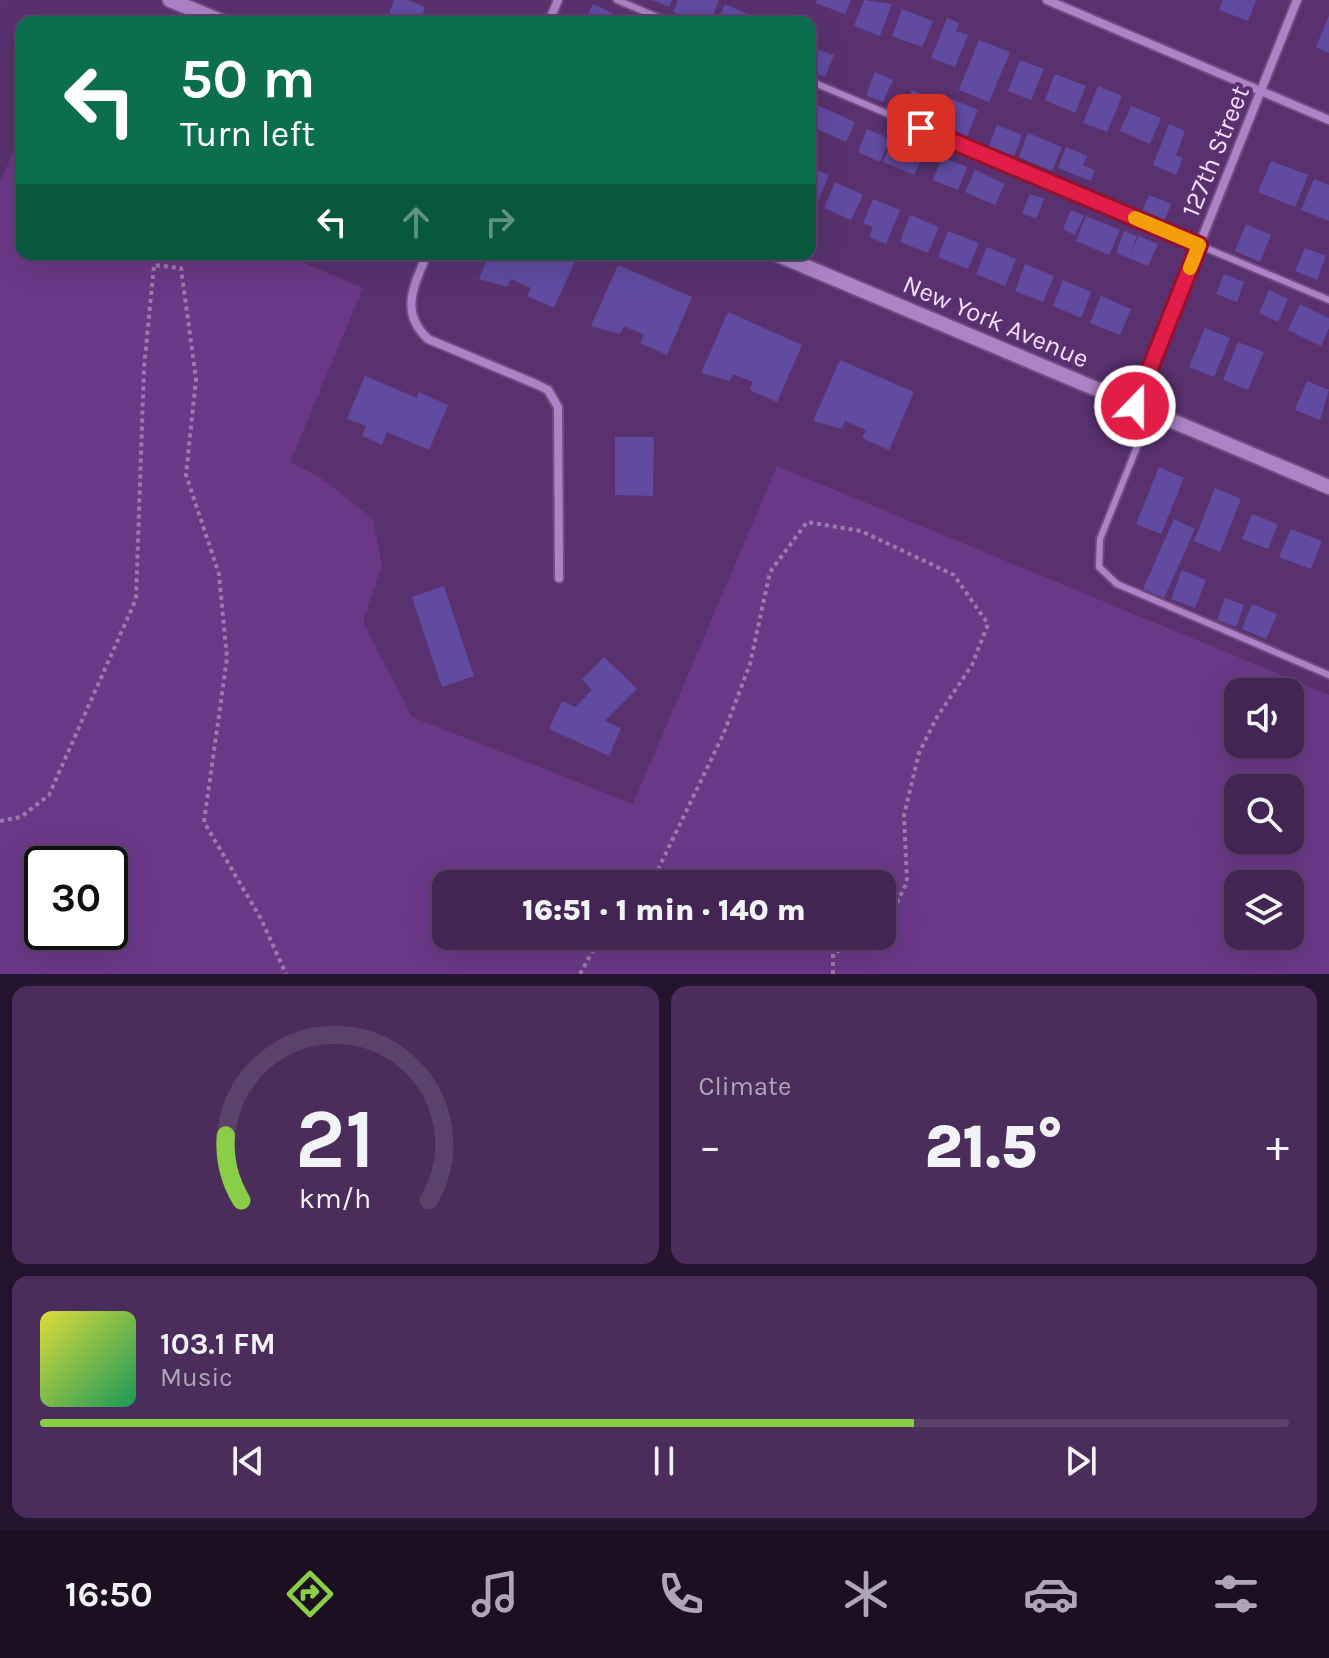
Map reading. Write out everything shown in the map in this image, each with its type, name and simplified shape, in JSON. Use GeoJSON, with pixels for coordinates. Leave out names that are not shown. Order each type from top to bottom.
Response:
{"type":"FeatureCollection","features":[{"type":"Feature","properties":{"kind":"street"},"geometry":{"type":"LineString","coordinates":[[170,0],[209,16]]}},
{"type":"Feature","properties":{"kind":"street"},"geometry":{"type":"LineString","coordinates":[[1047,0],[1329,120]]}},
{"type":"Feature","properties":{"kind":"street","name":"127th Street"},"geometry":{"type":"LineString","coordinates":[[1135,406],[1297,0]]}},
{"type":"Feature","properties":{"kind":"street"},"geometry":{"type":"LineString","coordinates":[[425,260],[409,306],[418,329],[428,339],[548,390],[558,407],[559,578]]}},
{"type":"Feature","properties":{"kind":"street","name":"New York Avenue"},"geometry":{"type":"LineString","coordinates":[[790,260],[1329,487]]}},
{"type":"Feature","properties":{"kind":"lane"},"geometry":{"type":"LineString","coordinates":[[617,0],[655,16]]}},
{"type":"Feature","properties":{"kind":"lane"},"geometry":{"type":"LineString","coordinates":[[816,84],[1329,300]]}},
{"type":"Feature","properties":{"kind":"lane"},"geometry":{"type":"LineString","coordinates":[[1151,412],[1100,539],[1099,567],[1117,584],[1329,675]]}},
{"type":"Feature","properties":{"kind":"path"},"geometry":{"type":"LineString","coordinates":[[0,821],[21,817],[49,795],[136,599],[144,368],[154,265],[181,268],[196,379],[186,475],[219,574],[227,658],[204,822],[261,919],[286,974]]}},
{"type":"Feature","properties":{"kind":"path"},"geometry":{"type":"LineString","coordinates":[[658,870],[723,735],[750,664],[770,572],[807,522],[861,531],[954,575],[988,624],[972,665],[937,717],[919,753],[904,815],[907,882],[896,905]]}},
{"type":"Feature","properties":{"kind":"path"},"geometry":{"type":"LineString","coordinates":[[580,974],[593,950]]}},
{"type":"Feature","properties":{"kind":"path"},"geometry":{"type":"LineString","coordinates":[[833,974],[833,954],[841,950]]}},
{"type":"Feature","properties":{"kind":"shaded area"},"geometry":{"type":"Polygon","coordinates":[[[16,144],[16,260],[297,260],[363,288],[290,462],[321,478],[373,519],[382,564],[363,622],[412,717],[633,804],[777,466],[1288,678],[1224,678],[1224,758],[1304,758],[1304,685],[1329,695],[1329,974],[0,974],[0,183],[16,144]]]}},
{"type":"Feature","properties":{"kind":"building"},"geometry":{"type":"Polygon","coordinates":[[[394,0],[408,0],[425,7],[422,16],[388,16],[394,0]]]}},
{"type":"Feature","properties":{"kind":"building"},"geometry":{"type":"Polygon","coordinates":[[[652,0],[672,0],[669,7],[652,0]]]}},
{"type":"Feature","properties":{"kind":"building"},"geometry":{"type":"Polygon","coordinates":[[[678,0],[719,1],[713,16],[683,16],[673,12],[678,0]]]}},
{"type":"Feature","properties":{"kind":"building"},"geometry":{"type":"Polygon","coordinates":[[[817,0],[851,0],[845,14],[816,3],[817,0]]]}},
{"type":"Feature","properties":{"kind":"building"},"geometry":{"type":"Polygon","coordinates":[[[864,0],[892,4],[880,36],[854,26],[864,0]]]}},
{"type":"Feature","properties":{"kind":"building"},"geometry":{"type":"Polygon","coordinates":[[[1223,0],[1256,0],[1248,21],[1219,10],[1223,0]]]}},
{"type":"Feature","properties":{"kind":"building"},"geometry":{"type":"Polygon","coordinates":[[[593,4],[617,15],[617,16],[588,16],[593,4]]]}},
{"type":"Feature","properties":{"kind":"building"},"geometry":{"type":"Polygon","coordinates":[[[725,4],[752,16],[720,16],[725,4]]]}},
{"type":"Feature","properties":{"kind":"building"},"geometry":{"type":"Polygon","coordinates":[[[902,9],[933,21],[922,47],[892,36],[902,9]]]}},
{"type":"Feature","properties":{"kind":"building"},"geometry":{"type":"Polygon","coordinates":[[[1329,15],[1329,53],[1316,47],[1329,15]]]}},
{"type":"Feature","properties":{"kind":"building"},"geometry":{"type":"Polygon","coordinates":[[[947,18],[959,23],[956,31],[968,35],[955,67],[931,58],[947,18]]]}},
{"type":"Feature","properties":{"kind":"building"},"geometry":{"type":"Polygon","coordinates":[[[979,40],[1010,52],[989,102],[959,90],[979,40]]]}},
{"type":"Feature","properties":{"kind":"building"},"geometry":{"type":"Polygon","coordinates":[[[817,49],[834,55],[825,77],[816,74],[817,49]]]}},
{"type":"Feature","properties":{"kind":"building"},"geometry":{"type":"Polygon","coordinates":[[[1020,60],[1044,69],[1031,100],[1008,91],[1020,60]]]}},
{"type":"Feature","properties":{"kind":"building"},"geometry":{"type":"Polygon","coordinates":[[[875,72],[893,80],[883,102],[866,95],[875,72]]]}},
{"type":"Feature","properties":{"kind":"building"},"geometry":{"type":"Polygon","coordinates":[[[1055,74],[1086,86],[1075,113],[1045,100],[1055,74]]]}},
{"type":"Feature","properties":{"kind":"building"},"geometry":{"type":"Polygon","coordinates":[[[1098,86],[1122,96],[1107,132],[1083,123],[1098,86]]]}},
{"type":"Feature","properties":{"kind":"building"},"geometry":{"type":"Polygon","coordinates":[[[912,90],[928,97],[920,117],[904,111],[912,90]]]}},
{"type":"Feature","properties":{"kind":"building"},"geometry":{"type":"Polygon","coordinates":[[[952,99],[978,110],[967,136],[941,125],[952,99]]]}},
{"type":"Feature","properties":{"kind":"building"},"geometry":{"type":"Polygon","coordinates":[[[816,105],[855,122],[846,142],[816,129],[816,105]]]}},
{"type":"Feature","properties":{"kind":"building"},"geometry":{"type":"Polygon","coordinates":[[[1131,106],[1161,118],[1150,144],[1120,131],[1131,106]]]}},
{"type":"Feature","properties":{"kind":"building"},"geometry":{"type":"Polygon","coordinates":[[[1169,124],[1185,131],[1176,155],[1183,158],[1176,175],[1153,165],[1169,124]]]}},
{"type":"Feature","properties":{"kind":"building"},"geometry":{"type":"Polygon","coordinates":[[[997,125],[1022,135],[1014,156],[989,146],[997,125]]]}},
{"type":"Feature","properties":{"kind":"building"},"geometry":{"type":"Polygon","coordinates":[[[867,129],[890,139],[880,162],[858,152],[867,129]]]}},
{"type":"Feature","properties":{"kind":"building"},"geometry":{"type":"Polygon","coordinates":[[[1028,133],[1062,147],[1052,171],[1019,157],[1028,133]]]}},
{"type":"Feature","properties":{"kind":"building"},"geometry":{"type":"Polygon","coordinates":[[[894,137],[925,151],[914,175],[883,162],[894,137]]]}},
{"type":"Feature","properties":{"kind":"building"},"geometry":{"type":"Polygon","coordinates":[[[1066,147],[1087,156],[1083,165],[1095,170],[1091,181],[1058,168],[1066,147]]]}},
{"type":"Feature","properties":{"kind":"building"},"geometry":{"type":"Polygon","coordinates":[[[942,157],[967,167],[958,190],[933,180],[942,157]]]}},
{"type":"Feature","properties":{"kind":"building"},"geometry":{"type":"Polygon","coordinates":[[[1271,161],[1308,175],[1295,207],[1258,192],[1271,161]]]}},
{"type":"Feature","properties":{"kind":"building"},"geometry":{"type":"Polygon","coordinates":[[[816,170],[829,175],[816,206],[816,170]]]}},
{"type":"Feature","properties":{"kind":"building"},"geometry":{"type":"Polygon","coordinates":[[[975,170],[1005,184],[995,205],[965,192],[975,170]]]}},
{"type":"Feature","properties":{"kind":"building"},"geometry":{"type":"Polygon","coordinates":[[[1314,179],[1329,185],[1329,221],[1301,210],[1314,179]]]}},
{"type":"Feature","properties":{"kind":"building"},"geometry":{"type":"Polygon","coordinates":[[[835,182],[863,195],[851,220],[824,208],[835,182]]]}},
{"type":"Feature","properties":{"kind":"building"},"geometry":{"type":"Polygon","coordinates":[[[1030,194],[1044,199],[1036,219],[1022,213],[1030,194]]]}},
{"type":"Feature","properties":{"kind":"building"},"geometry":{"type":"Polygon","coordinates":[[[1149,195],[1171,204],[1164,221],[1142,212],[1149,195]]]}},
{"type":"Feature","properties":{"kind":"building"},"geometry":{"type":"Polygon","coordinates":[[[873,199],[900,210],[886,244],[869,237],[873,227],[863,223],[873,199]]]}},
{"type":"Feature","properties":{"kind":"building"},"geometry":{"type":"Polygon","coordinates":[[[1071,210],[1084,216],[1075,235],[1063,229],[1071,210]]]}},
{"type":"Feature","properties":{"kind":"building"},"geometry":{"type":"Polygon","coordinates":[[[910,215],[939,227],[928,253],[900,242],[910,215]]]}},
{"type":"Feature","properties":{"kind":"building"},"geometry":{"type":"Polygon","coordinates":[[[1086,216],[1120,230],[1109,255],[1076,241],[1086,216]]]}},
{"type":"Feature","properties":{"kind":"building"},"geometry":{"type":"Polygon","coordinates":[[[1246,224],[1271,235],[1260,262],[1235,251],[1246,224]]]}},
{"type":"Feature","properties":{"kind":"building"},"geometry":{"type":"Polygon","coordinates":[[[948,231],[979,243],[968,269],[938,257],[948,231]]]}},
{"type":"Feature","properties":{"kind":"building"},"geometry":{"type":"Polygon","coordinates":[[[1124,231],[1137,236],[1130,254],[1139,236],[1158,244],[1148,266],[1116,253],[1124,231]]]}},
{"type":"Feature","properties":{"kind":"building"},"geometry":{"type":"Polygon","coordinates":[[[987,247],[1016,259],[1005,286],[976,274],[987,247]]]}},
{"type":"Feature","properties":{"kind":"building"},"geometry":{"type":"Polygon","coordinates":[[[1305,248],[1326,256],[1317,280],[1295,271],[1305,248]]]}},
{"type":"Feature","properties":{"kind":"building"},"geometry":{"type":"Polygon","coordinates":[[[487,260],[575,260],[554,308],[527,296],[531,288],[511,279],[507,287],[479,279],[487,260]]]}},
{"type":"Feature","properties":{"kind":"building"},"geometry":{"type":"Polygon","coordinates":[[[1025,264],[1054,276],[1043,302],[1015,291],[1025,264]]]}},
{"type":"Feature","properties":{"kind":"building"},"geometry":{"type":"Polygon","coordinates":[[[618,265],[692,297],[667,355],[640,343],[644,335],[624,326],[620,334],[591,326],[618,265]]]}},
{"type":"Feature","properties":{"kind":"building"},"geometry":{"type":"Polygon","coordinates":[[[1224,274],[1244,282],[1237,302],[1216,294],[1224,274]]]}},
{"type":"Feature","properties":{"kind":"building"},"geometry":{"type":"Polygon","coordinates":[[[1063,280],[1091,292],[1081,318],[1053,306],[1063,280]]]}},
{"type":"Feature","properties":{"kind":"building"},"geometry":{"type":"Polygon","coordinates":[[[1269,290],[1288,299],[1278,322],[1259,313],[1269,290]]]}},
{"type":"Feature","properties":{"kind":"building"},"geometry":{"type":"Polygon","coordinates":[[[1101,296],[1131,309],[1120,335],[1090,323],[1101,296]]]}},
{"type":"Feature","properties":{"kind":"building"},"geometry":{"type":"Polygon","coordinates":[[[1300,304],[1329,318],[1329,328],[1321,346],[1288,330],[1300,304]]]}},
{"type":"Feature","properties":{"kind":"building"},"geometry":{"type":"Polygon","coordinates":[[[728,312],[802,345],[777,402],[750,390],[753,382],[733,374],[730,381],[701,373],[728,312]]]}},
{"type":"Feature","properties":{"kind":"building"},"geometry":{"type":"Polygon","coordinates":[[[1205,328],[1230,338],[1214,377],[1189,367],[1205,328]]]}},
{"type":"Feature","properties":{"kind":"building"},"geometry":{"type":"Polygon","coordinates":[[[1238,342],[1264,352],[1248,390],[1223,380],[1238,342]]]}},
{"type":"Feature","properties":{"kind":"building"},"geometry":{"type":"Polygon","coordinates":[[[840,360],[914,392],[889,450],[862,438],[866,430],[845,421],[842,429],[813,421],[840,360]]]}},
{"type":"Feature","properties":{"kind":"building"},"geometry":{"type":"Polygon","coordinates":[[[365,376],[417,398],[419,392],[448,405],[429,450],[387,432],[382,445],[362,436],[366,426],[347,419],[365,376]]]}},
{"type":"Feature","properties":{"kind":"building"},"geometry":{"type":"Polygon","coordinates":[[[1307,381],[1329,390],[1320,420],[1295,410],[1307,381]]]}},
{"type":"Feature","properties":{"kind":"building"},"geometry":{"type":"Polygon","coordinates":[[[615,437],[654,437],[653,496],[615,495],[615,437]]]}},
{"type":"Feature","properties":{"kind":"building"},"geometry":{"type":"Polygon","coordinates":[[[1159,467],[1184,478],[1161,534],[1136,524],[1159,467]]]}},
{"type":"Feature","properties":{"kind":"building"},"geometry":{"type":"Polygon","coordinates":[[[1215,488],[1241,499],[1220,552],[1194,541],[1215,488]]]}},
{"type":"Feature","properties":{"kind":"building"},"geometry":{"type":"Polygon","coordinates":[[[1252,514],[1278,524],[1268,549],[1242,539],[1252,514]]]}},
{"type":"Feature","properties":{"kind":"building"},"geometry":{"type":"Polygon","coordinates":[[[1174,519],[1195,529],[1164,598],[1143,589],[1174,519]]]}},
{"type":"Feature","properties":{"kind":"building"},"geometry":{"type":"Polygon","coordinates":[[[1291,529],[1322,541],[1311,569],[1279,557],[1291,529]]]}},
{"type":"Feature","properties":{"kind":"building"},"geometry":{"type":"Polygon","coordinates":[[[1182,570],[1206,580],[1195,608],[1171,599],[1182,570]]]}},
{"type":"Feature","properties":{"kind":"building"},"geometry":{"type":"Polygon","coordinates":[[[444,586],[474,676],[442,687],[412,597],[444,586]]]}},
{"type":"Feature","properties":{"kind":"building"},"geometry":{"type":"Polygon","coordinates":[[[1225,598],[1244,605],[1236,627],[1217,620],[1225,598]]]}},
{"type":"Feature","properties":{"kind":"building"},"geometry":{"type":"Polygon","coordinates":[[[1252,604],[1277,614],[1266,639],[1242,629],[1252,604]]]}},
{"type":"Feature","properties":{"kind":"building"},"geometry":{"type":"Polygon","coordinates":[[[604,657],[637,689],[605,721],[621,728],[609,756],[549,729],[562,701],[575,707],[592,690],[582,679],[604,657]]]}},
{"type":"Feature","properties":{"kind":"slow traffic"},"geometry":{"type":"LineString","coordinates":[[1135,218],[1199,245],[1190,268]]}},
{"type":"Feature","properties":{"kind":"route"},"geometry":{"type":"LineString","coordinates":[[921,128],[1199,245],[1135,406]]}}]}
